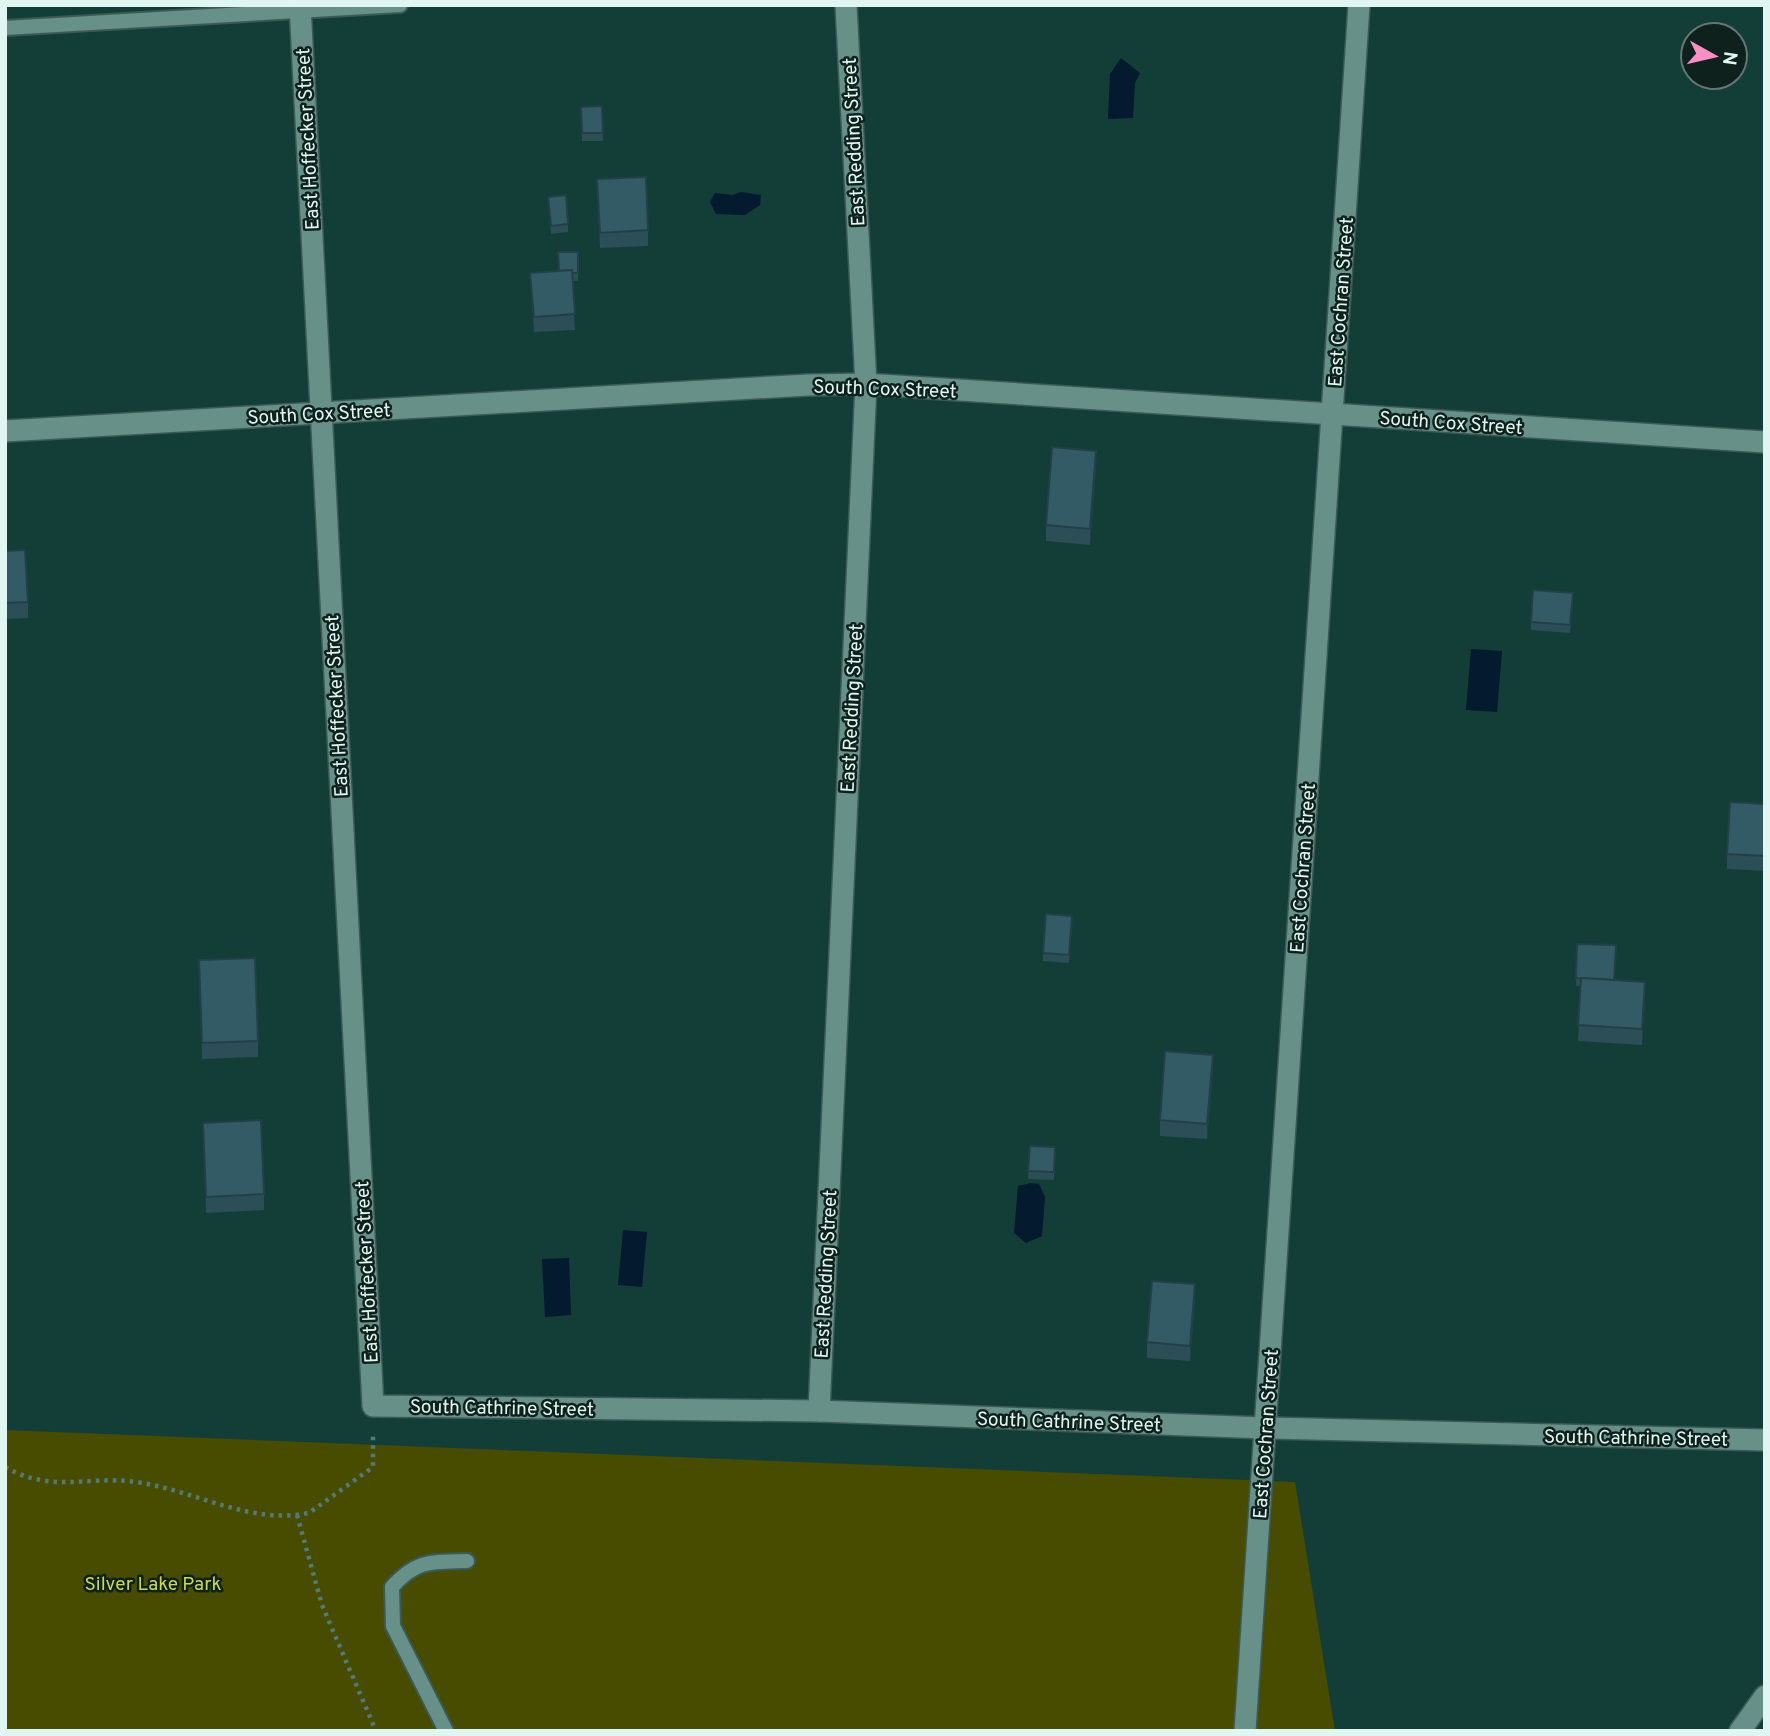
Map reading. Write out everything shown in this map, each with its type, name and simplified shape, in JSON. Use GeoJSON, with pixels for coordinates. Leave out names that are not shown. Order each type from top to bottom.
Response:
{"type":"FeatureCollection","features":[{"type":"Feature","properties":{"kind":"street","name":"East Redding Street"},"geometry":{"type":"LineString","coordinates":[[819,1411],[866,384],[846,5]]}},
{"type":"Feature","properties":{"kind":"street","name":"East Cochran Street"},"geometry":{"type":"LineString","coordinates":[[1245,1731],[1359,5]]}},
{"type":"Feature","properties":{"kind":"street","name":"East Hoffecker Street"},"geometry":{"type":"LineString","coordinates":[[300,8],[373,1406]]}},
{"type":"Feature","properties":{"kind":"street","name":"South Cox Street"},"geometry":{"type":"LineString","coordinates":[[5,431],[808,385],[866,384],[1765,442]]}},
{"type":"Feature","properties":{"kind":"street","name":"South Cathrine Street"},"geometry":{"type":"LineString","coordinates":[[373,1406],[819,1411],[1265,1428],[1765,1440]]}},
{"type":"Feature","properties":{"kind":"street"},"geometry":{"type":"LineString","coordinates":[[1740,1731],[1765,1696]]}},
{"type":"Feature","properties":{"kind":"lane"},"geometry":{"type":"LineString","coordinates":[[5,28],[300,8],[400,5]]}},
{"type":"Feature","properties":{"kind":"lane"},"geometry":{"type":"LineString","coordinates":[[446,1731],[393,1626],[392,1587],[404,1574],[422,1562],[467,1561]]}},
{"type":"Feature","properties":{"kind":"path"},"geometry":{"type":"LineString","coordinates":[[5,1467],[41,1483],[135,1481],[249,1513],[297,1515],[309,1513],[343,1485],[373,1467]]}},
{"type":"Feature","properties":{"kind":"path"},"geometry":{"type":"LineString","coordinates":[[297,1515],[322,1605],[376,1731]]}},
{"type":"Feature","properties":{"kind":"green space","name":"Silver Lake Park"},"geometry":{"type":"Polygon","coordinates":[[[5,1430],[1295,1482],[1335,1731],[5,1731],[5,1430]]]}},
{"type":"Feature","properties":{"kind":"water"},"geometry":{"type":"Polygon","coordinates":[[[1121,58],[1140,73],[1135,83],[1133,118],[1108,119],[1110,74],[1121,58]]]}},
{"type":"Feature","properties":{"kind":"water"},"geometry":{"type":"Polygon","coordinates":[[[741,192],[761,195],[760,205],[745,215],[716,214],[710,202],[715,193],[733,195],[741,192]]]}},
{"type":"Feature","properties":{"kind":"water"},"geometry":{"type":"Polygon","coordinates":[[[1471,649],[1502,651],[1497,712],[1466,710],[1471,649]]]}},
{"type":"Feature","properties":{"kind":"water"},"geometry":{"type":"Polygon","coordinates":[[[1039,1184],[1045,1197],[1042,1236],[1026,1243],[1014,1233],[1018,1186],[1039,1184]]]}},
{"type":"Feature","properties":{"kind":"water"},"geometry":{"type":"Polygon","coordinates":[[[623,1230],[647,1232],[642,1287],[618,1285],[623,1230]]]}},
{"type":"Feature","properties":{"kind":"water"},"geometry":{"type":"Polygon","coordinates":[[[569,1258],[571,1315],[545,1317],[542,1259],[569,1258]]]}},
{"type":"Feature","properties":{"kind":"building"},"geometry":{"type":"Polygon","coordinates":[[[602,106],[603,133],[582,133],[581,107],[602,106]]]}},
{"type":"Feature","properties":{"kind":"building"},"geometry":{"type":"Polygon","coordinates":[[[646,177],[648,230],[600,233],[597,179],[646,177]]]}},
{"type":"Feature","properties":{"kind":"building"},"geometry":{"type":"Polygon","coordinates":[[[566,195],[568,224],[551,226],[548,197],[566,195]]]}},
{"type":"Feature","properties":{"kind":"building"},"geometry":{"type":"Polygon","coordinates":[[[558,252],[578,252],[578,273],[572,273],[572,270],[559,271],[558,252]]]}},
{"type":"Feature","properties":{"kind":"building"},"geometry":{"type":"Polygon","coordinates":[[[572,270],[575,314],[534,317],[530,273],[572,270]]]}},
{"type":"Feature","properties":{"kind":"building"},"geometry":{"type":"Polygon","coordinates":[[[1052,447],[1096,451],[1090,529],[1046,525],[1052,447]]]}},
{"type":"Feature","properties":{"kind":"building"},"geometry":{"type":"Polygon","coordinates":[[[25,550],[28,602],[5,603],[5,551],[25,550]]]}},
{"type":"Feature","properties":{"kind":"building"},"geometry":{"type":"Polygon","coordinates":[[[1533,590],[1573,593],[1570,625],[1531,622],[1533,590]]]}},
{"type":"Feature","properties":{"kind":"building"},"geometry":{"type":"Polygon","coordinates":[[[1730,802],[1765,804],[1765,856],[1727,854],[1730,802]]]}},
{"type":"Feature","properties":{"kind":"building"},"geometry":{"type":"Polygon","coordinates":[[[1046,914],[1072,916],[1069,955],[1043,953],[1046,914]]]}},
{"type":"Feature","properties":{"kind":"building"},"geometry":{"type":"Polygon","coordinates":[[[1577,944],[1616,945],[1614,980],[1576,978],[1577,944]]]}},
{"type":"Feature","properties":{"kind":"building"},"geometry":{"type":"Polygon","coordinates":[[[255,958],[258,1041],[202,1043],[199,960],[255,958]]]}},
{"type":"Feature","properties":{"kind":"building"},"geometry":{"type":"Polygon","coordinates":[[[1581,978],[1645,982],[1642,1029],[1578,1025],[1581,978]]]}},
{"type":"Feature","properties":{"kind":"building"},"geometry":{"type":"Polygon","coordinates":[[[1165,1051],[1213,1055],[1207,1124],[1160,1120],[1165,1051]]]}},
{"type":"Feature","properties":{"kind":"building"},"geometry":{"type":"Polygon","coordinates":[[[261,1120],[264,1194],[206,1197],[203,1123],[261,1120]]]}},
{"type":"Feature","properties":{"kind":"building"},"geometry":{"type":"Polygon","coordinates":[[[1030,1146],[1055,1147],[1054,1172],[1028,1171],[1030,1146]]]}},
{"type":"Feature","properties":{"kind":"building"},"geometry":{"type":"Polygon","coordinates":[[[1152,1281],[1195,1284],[1190,1346],[1147,1342],[1152,1281]]]}}]}
